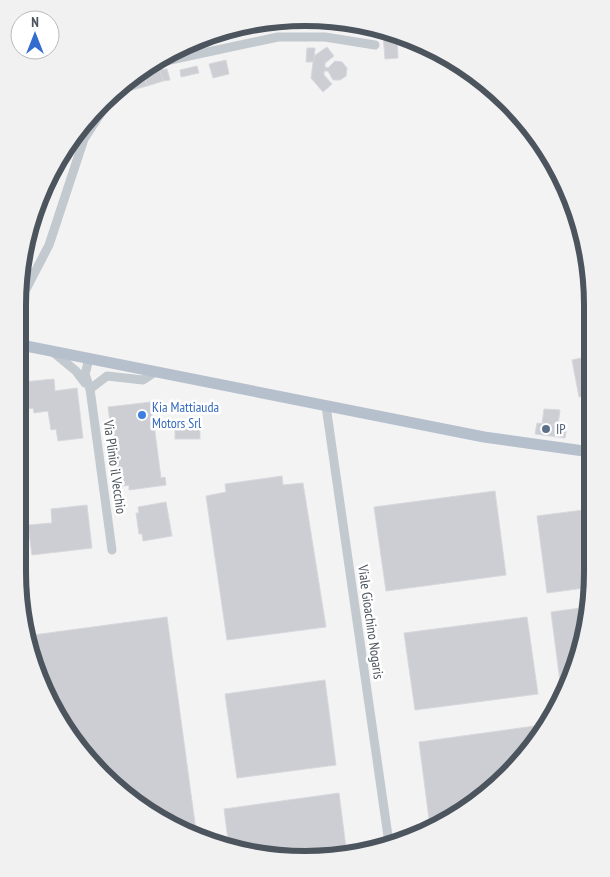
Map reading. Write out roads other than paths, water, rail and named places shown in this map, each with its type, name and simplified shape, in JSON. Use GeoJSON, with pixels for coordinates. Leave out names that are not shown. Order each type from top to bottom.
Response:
{"type":"FeatureCollection","features":[{"type":"Feature","properties":{"kind":"main road"},"geometry":{"type":"LineString","coordinates":[[26,346],[484,437],[584,451]]}},
{"type":"Feature","properties":{"kind":"street"},"geometry":{"type":"LineString","coordinates":[[175,59],[253,41],[291,36],[325,38],[375,45]]}},
{"type":"Feature","properties":{"kind":"street"},"geometry":{"type":"LineString","coordinates":[[27,288],[50,245],[84,139],[97,119]]}},
{"type":"Feature","properties":{"kind":"street"},"geometry":{"type":"LineString","coordinates":[[53,352],[76,371],[90,389],[107,376],[143,380],[155,372]]}},
{"type":"Feature","properties":{"kind":"street","name":"Via Plinio il Vecchio"},"geometry":{"type":"LineString","coordinates":[[89,359],[85,374],[90,389],[112,550]]}},
{"type":"Feature","properties":{"kind":"street","name":"Viale Gioachino Nogaris"},"geometry":{"type":"LineString","coordinates":[[326,406],[388,838]]}},
{"type":"Feature","properties":{"kind":"place","name":"Kia Mattiauda Motors Srl"},"geometry":{"type":"Point","coordinates":[142,415]}},
{"type":"Feature","properties":{"kind":"place","name":"IP"},"geometry":{"type":"Point","coordinates":[546,429]}}]}
